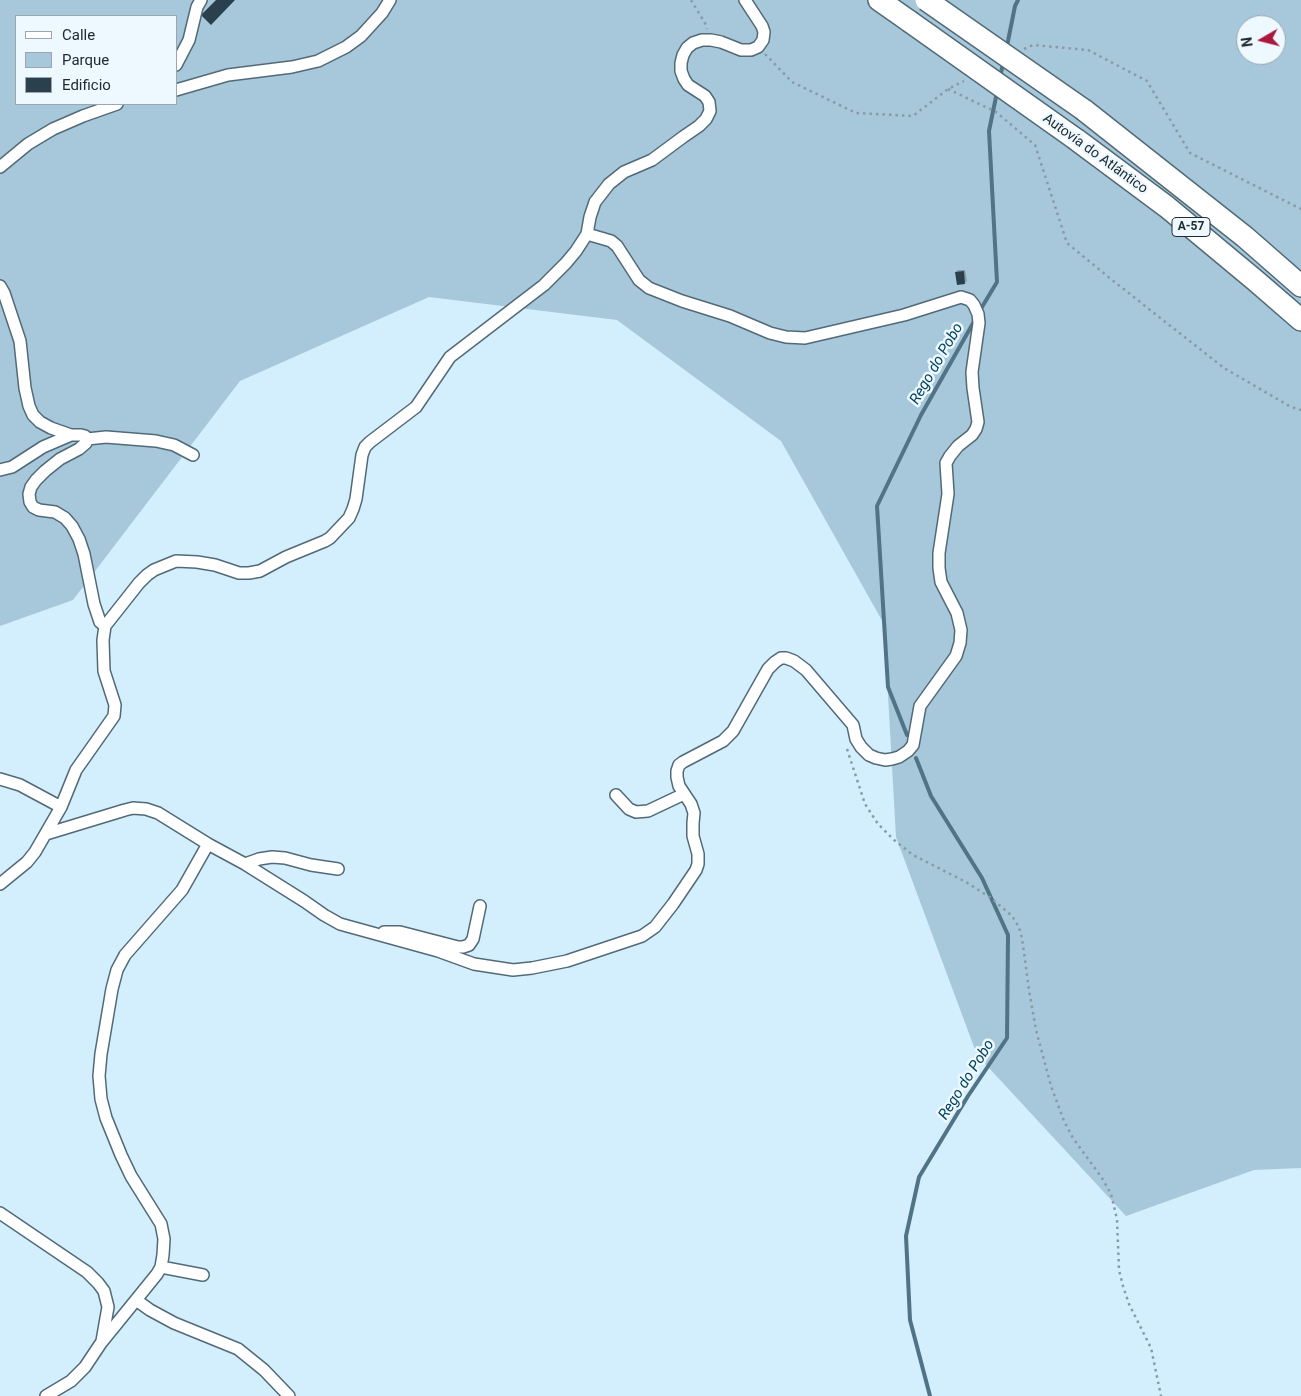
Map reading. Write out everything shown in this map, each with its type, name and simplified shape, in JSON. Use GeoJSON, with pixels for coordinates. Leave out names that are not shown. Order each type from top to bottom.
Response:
{"type":"FeatureCollection","features":[{"type":"Feature","properties":{"kind":"highway","name":"Autovía do Atlántico"},"geometry":{"type":"LineString","coordinates":[[879,0],[1077,140],[1174,213],[1249,274],[1301,320]]}},
{"type":"Feature","properties":{"kind":"highway","name":"Autovía do Atlántico"},"geometry":{"type":"LineString","coordinates":[[926,0],[1084,110],[1238,231],[1301,286]]}},
{"type":"Feature","properties":{"kind":"street"},"geometry":{"type":"LineString","coordinates":[[178,62],[189,40],[197,7],[201,0]]}},
{"type":"Feature","properties":{"kind":"street"},"geometry":{"type":"LineString","coordinates":[[178,89],[228,75],[318,62],[346,47],[361,36],[382,13],[390,0]]}},
{"type":"Feature","properties":{"kind":"street"},"geometry":{"type":"LineString","coordinates":[[0,884],[27,862],[46,834],[61,807],[76,770],[114,716],[115,705],[104,671],[103,640],[105,626],[147,575],[176,561],[215,565],[239,573],[249,574],[260,571],[286,557],[325,541],[342,528],[349,518],[356,499],[362,455],[365,447],[416,407],[450,356],[544,285],[566,264],[587,234],[595,202],[609,184],[624,172],[652,160],[706,119],[710,111],[709,102],[705,96],[688,85],[684,79],[681,63],[683,55],[693,43],[702,40],[722,42],[740,50],[751,50],[758,47],[763,40],[764,32],[745,0]]}},
{"type":"Feature","properties":{"kind":"street"},"geometry":{"type":"LineString","coordinates":[[0,167],[28,144],[53,129],[114,105]]}},
{"type":"Feature","properties":{"kind":"street"},"geometry":{"type":"LineString","coordinates":[[46,834],[133,808],[146,809],[158,813],[208,844],[246,864],[324,916],[340,924],[438,951],[474,964],[513,970],[567,961],[642,936],[655,927],[673,904],[698,864],[698,854],[693,836],[694,813],[691,804],[679,786],[677,771],[679,765],[723,741],[733,731],[768,669],[781,658],[794,661],[806,670],[853,725],[856,739],[869,755],[885,760],[899,757],[908,751],[913,745],[920,706],[956,656],[960,644],[961,630],[957,613],[942,582],[938,553],[948,494],[946,463],[958,446],[972,435],[978,422],[972,372],[979,323],[974,305],[970,300],[961,297],[904,315],[805,338],[786,338],[649,288],[639,280],[617,246],[611,241],[587,234]]}},
{"type":"Feature","properties":{"kind":"street"},"geometry":{"type":"LineString","coordinates":[[0,286],[20,341],[29,406],[40,422],[50,428],[85,436],[87,439],[106,437],[156,441],[174,445],[193,455]]}},
{"type":"Feature","properties":{"kind":"street"},"geometry":{"type":"LineString","coordinates":[[0,470],[12,467],[43,447],[71,434]]}},
{"type":"Feature","properties":{"kind":"street"},"geometry":{"type":"LineString","coordinates":[[87,439],[86,443],[79,449],[60,459],[40,476],[31,487],[29,494],[33,507],[39,510],[55,512],[65,518],[72,526],[84,554],[94,604],[100,622],[105,626]]}},
{"type":"Feature","properties":{"kind":"street"},"geometry":{"type":"LineString","coordinates":[[0,779],[20,785],[61,807]]}},
{"type":"Feature","properties":{"kind":"street"},"geometry":{"type":"LineString","coordinates":[[616,795],[629,809],[636,812],[648,811],[684,794]]}},
{"type":"Feature","properties":{"kind":"street"},"geometry":{"type":"LineString","coordinates":[[46,1396],[71,1381],[85,1367],[101,1343],[161,1267],[164,1239],[161,1224],[131,1176],[120,1154],[106,1118],[98,1076],[105,1026],[117,970],[125,955],[182,890],[208,844]]}},
{"type":"Feature","properties":{"kind":"street"},"geometry":{"type":"LineString","coordinates":[[246,864],[272,857],[338,869]]}},
{"type":"Feature","properties":{"kind":"street"},"geometry":{"type":"LineString","coordinates":[[372,933],[400,932],[463,947],[469,945],[473,939],[480,906]]}},
{"type":"Feature","properties":{"kind":"street"},"geometry":{"type":"LineString","coordinates":[[0,1214],[87,1272],[98,1282],[104,1291],[108,1307],[101,1343]]}},
{"type":"Feature","properties":{"kind":"street"},"geometry":{"type":"LineString","coordinates":[[161,1267],[203,1275]]}},
{"type":"Feature","properties":{"kind":"street"},"geometry":{"type":"LineString","coordinates":[[136,1300],[174,1323],[238,1349],[264,1370],[289,1396]]}},
{"type":"Feature","properties":{"kind":"path"},"geometry":{"type":"LineString","coordinates":[[691,0],[705,23],[711,40]]}},
{"type":"Feature","properties":{"kind":"path"},"geometry":{"type":"LineString","coordinates":[[1024,49],[1033,44],[1088,50],[1147,81],[1190,153],[1301,209]]}},
{"type":"Feature","properties":{"kind":"path"},"geometry":{"type":"LineString","coordinates":[[758,47],[792,82],[856,114],[913,116],[948,89],[965,80]]}},
{"type":"Feature","properties":{"kind":"path"},"geometry":{"type":"LineString","coordinates":[[948,89],[996,112],[1035,144],[1067,243],[1224,368],[1291,407],[1301,410]]}},
{"type":"Feature","properties":{"kind":"path"},"geometry":{"type":"LineString","coordinates":[[847,747],[865,804],[878,824],[913,855],[966,882],[991,898],[1012,916],[1019,927],[1036,1030],[1051,1086],[1064,1121],[1073,1138],[1102,1178],[1110,1194],[1117,1219],[1119,1270],[1123,1286],[1129,1304],[1151,1348],[1161,1396]]}},
{"type":"Feature","properties":{"kind":"green space"},"geometry":{"type":"Polygon","coordinates":[[[0,0],[1301,0],[1301,1168],[1254,1170],[1126,1216],[977,1055],[896,837],[884,624],[781,441],[617,320],[429,297],[240,381],[73,600],[0,626],[0,0]]]}},
{"type":"Feature","properties":{"kind":"building"},"geometry":{"type":"Polygon","coordinates":[[[216,0],[235,0],[211,25],[201,15],[216,0]]]}},
{"type":"Feature","properties":{"kind":"building"},"geometry":{"type":"Polygon","coordinates":[[[964,271],[965,284],[957,285],[955,272],[964,271]]]}},
{"type":"Feature","properties":{"kind":"waterway","name":"Rego do Pobo"},"geometry":{"type":"LineString","coordinates":[[1007,46],[1015,6],[1018,0]]}},
{"type":"Feature","properties":{"kind":"waterway","name":"Rego do Pobo"},"geometry":{"type":"LineString","coordinates":[[1000,78],[1003,63]]}},
{"type":"Feature","properties":{"kind":"waterway","name":"Rego do Pobo"},"geometry":{"type":"LineString","coordinates":[[979,312],[997,282],[989,131],[997,92]]}},
{"type":"Feature","properties":{"kind":"waterway","name":"Rego do Pobo"},"geometry":{"type":"LineString","coordinates":[[907,735],[888,687],[877,506],[921,415],[976,318]]}},
{"type":"Feature","properties":{"kind":"waterway","name":"Rego do Pobo"},"geometry":{"type":"LineString","coordinates":[[916,758],[931,796],[982,878],[1008,935],[1007,1038],[968,1096],[919,1177],[906,1236],[910,1320],[930,1396]]}}]}
